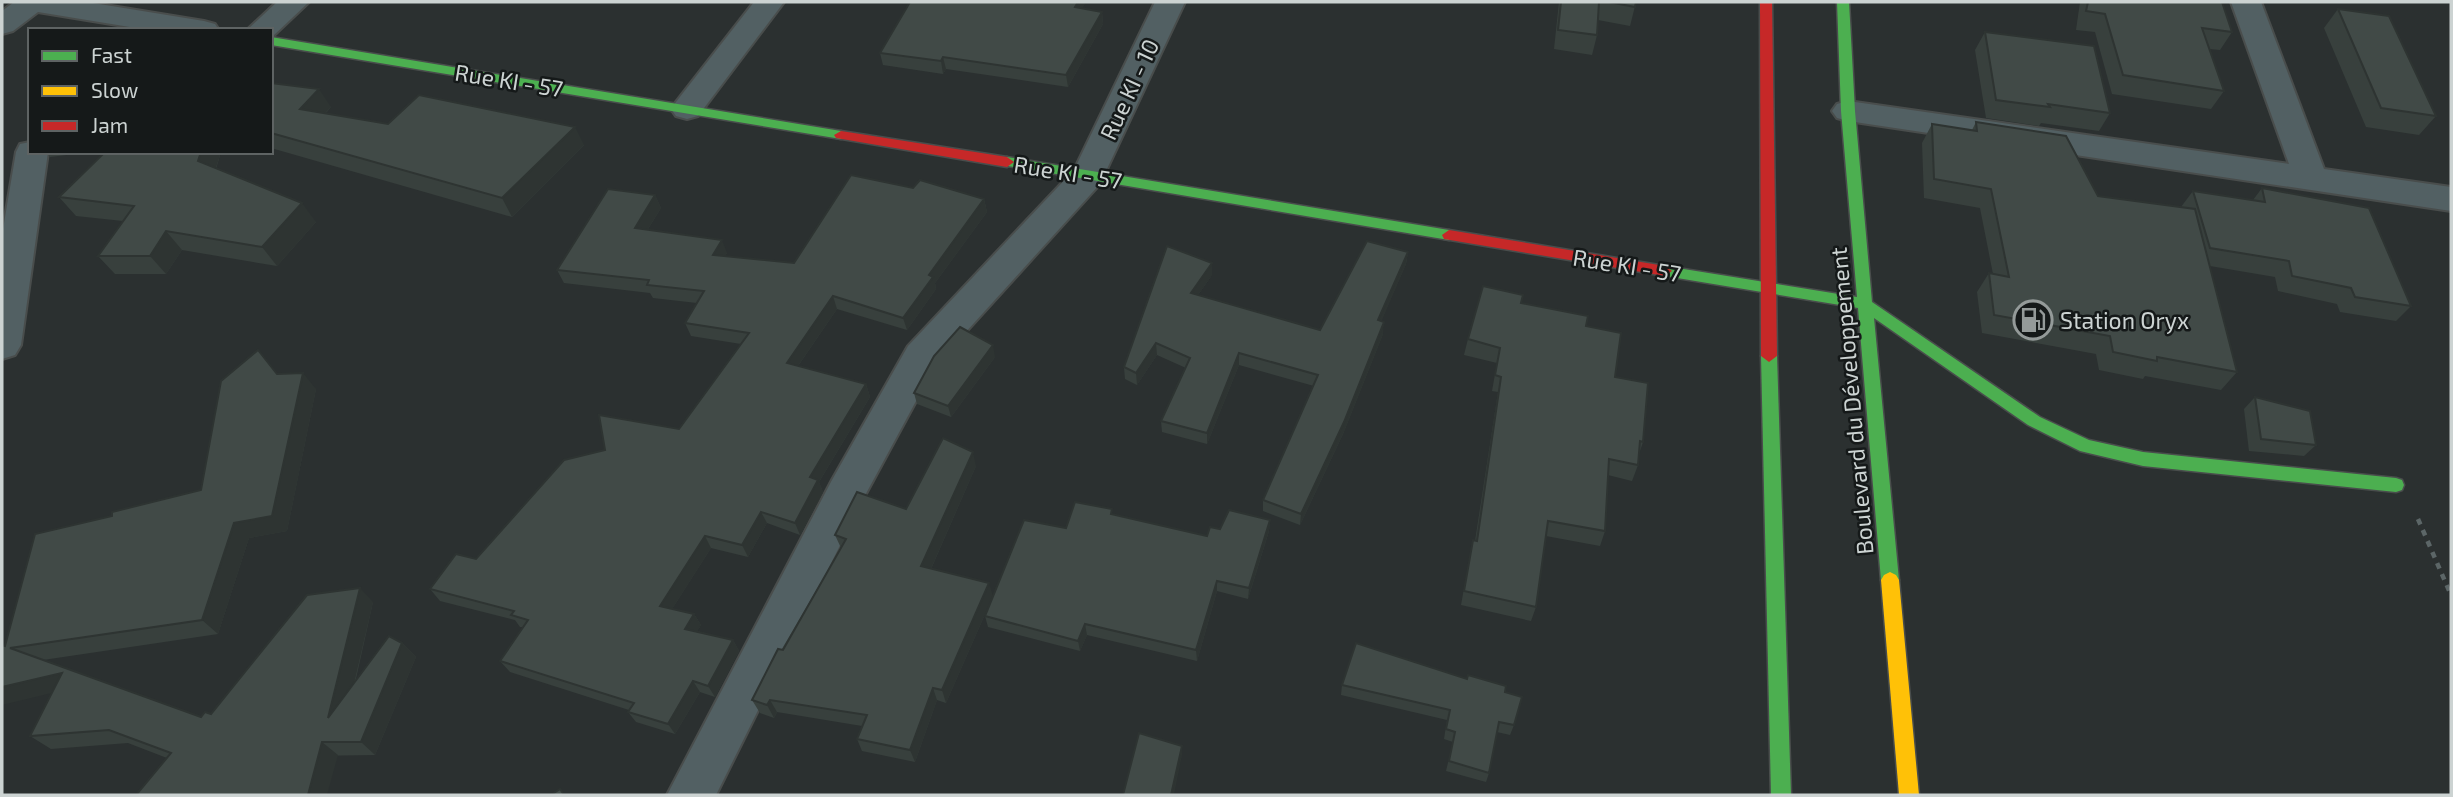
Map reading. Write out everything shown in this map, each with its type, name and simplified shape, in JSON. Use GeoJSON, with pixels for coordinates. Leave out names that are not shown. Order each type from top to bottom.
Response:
{"type":"FeatureCollection","features":[{"type":"Feature","properties":{"kind":"main road"},"geometry":{"type":"LineString","coordinates":[[1766,2],[1767,288],[1781,795]]}},
{"type":"Feature","properties":{"kind":"main road","name":"Boulevard du Développement"},"geometry":{"type":"LineString","coordinates":[[1843,2],[1848,111],[1909,795]]}},
{"type":"Feature","properties":{"kind":"main road","name":"Rue KI - 57"},"geometry":{"type":"LineString","coordinates":[[273,41],[1865,304]]}},
{"type":"Feature","properties":{"kind":"main road"},"geometry":{"type":"LineString","coordinates":[[1865,304],[2034,421],[2086,446],[2157,461],[2396,485]]}},
{"type":"Feature","properties":{"kind":"street"},"geometry":{"type":"LineString","coordinates":[[2,25],[33,2],[40,2],[192,28]]}},
{"type":"Feature","properties":{"kind":"street"},"geometry":{"type":"LineString","coordinates":[[39,28],[40,2]]}},
{"type":"Feature","properties":{"kind":"street"},"geometry":{"type":"LineString","coordinates":[[264,28],[294,2]]}},
{"type":"Feature","properties":{"kind":"street"},"geometry":{"type":"LineString","coordinates":[[687,110],[769,2]]}},
{"type":"Feature","properties":{"kind":"street","name":"Rue KI - 10"},"geometry":{"type":"LineString","coordinates":[[691,795],[846,492],[921,356],[1088,176],[1170,2]]}},
{"type":"Feature","properties":{"kind":"street"},"geometry":{"type":"LineString","coordinates":[[2246,2],[2311,178]]}},
{"type":"Feature","properties":{"kind":"street"},"geometry":{"type":"LineString","coordinates":[[1848,111],[2451,199]]}},
{"type":"Feature","properties":{"kind":"street"},"geometry":{"type":"LineString","coordinates":[[2,345],[32,154]]}},
{"type":"Feature","properties":{"kind":"path"},"geometry":{"type":"LineString","coordinates":[[2396,485],[2407,491],[2451,595]]}},
{"type":"Feature","properties":{"kind":"building"},"geometry":{"type":"Polygon","coordinates":[[[910,2],[1078,2],[1075,7],[1102,12],[1066,75],[943,57],[941,61],[880,53],[910,2]]]}},
{"type":"Feature","properties":{"kind":"building"},"geometry":{"type":"Polygon","coordinates":[[[1561,2],[1599,2],[1597,35],[1558,30],[1561,2]]]}},
{"type":"Feature","properties":{"kind":"building"},"geometry":{"type":"Polygon","coordinates":[[[1609,2],[1636,2],[1635,7],[1609,2]]]}},
{"type":"Feature","properties":{"kind":"building"},"geometry":{"type":"Polygon","coordinates":[[[2088,2],[2222,2],[2232,32],[2202,28],[2224,91],[2123,75],[2105,14],[2086,11],[2088,2]]]}},
{"type":"Feature","properties":{"kind":"building"},"geometry":{"type":"Polygon","coordinates":[[[2338,9],[2389,16],[2436,116],[2381,108],[2338,9]]]}},
{"type":"Feature","properties":{"kind":"building"},"geometry":{"type":"Polygon","coordinates":[[[1985,32],[2094,46],[2110,113],[1996,100],[1985,32]]]}},
{"type":"Feature","properties":{"kind":"building"},"geometry":{"type":"Polygon","coordinates":[[[273,83],[319,89],[300,109],[388,124],[419,95],[575,127],[502,198],[273,134],[273,83]]]}},
{"type":"Feature","properties":{"kind":"building"},"geometry":{"type":"Polygon","coordinates":[[[1976,122],[2066,136],[2098,196],[2195,209],[2237,372],[2113,352],[2110,336],[1994,315],[1989,273],[2009,277],[1991,189],[1934,179],[1932,124],[1977,131],[1976,122]]]}},
{"type":"Feature","properties":{"kind":"building"},"geometry":{"type":"Polygon","coordinates":[[[103,154],[200,154],[198,161],[302,203],[262,247],[166,231],[150,256],[98,256],[134,206],[59,197],[103,154]]]}},
{"type":"Feature","properties":{"kind":"building"},"geometry":{"type":"Polygon","coordinates":[[[851,175],[913,188],[920,180],[984,199],[929,275],[933,277],[903,318],[833,296],[787,363],[866,384],[810,477],[818,480],[795,523],[761,512],[742,545],[705,536],[660,606],[694,614],[685,629],[733,640],[708,686],[693,681],[668,724],[628,712],[634,703],[500,661],[528,620],[511,615],[514,611],[430,589],[456,554],[476,559],[564,460],[605,450],[599,415],[679,429],[749,333],[685,323],[704,291],[647,285],[649,280],[557,270],[608,189],[655,195],[635,228],[722,240],[713,255],[794,263],[851,175]]]}},
{"type":"Feature","properties":{"kind":"building"},"geometry":{"type":"Polygon","coordinates":[[[2262,188],[2369,208],[2411,306],[2355,297],[2351,288],[2292,276],[2289,261],[2210,248],[2193,191],[2265,202],[2262,188]]]}},
{"type":"Feature","properties":{"kind":"building"},"geometry":{"type":"Polygon","coordinates":[[[1367,241],[1408,252],[1378,320],[1384,322],[1344,422],[1301,514],[1263,500],[1318,375],[1239,353],[1207,433],[1161,421],[1190,358],[1156,343],[1136,373],[1124,367],[1167,246],[1212,263],[1191,293],[1320,330],[1367,241]]]}},
{"type":"Feature","properties":{"kind":"building"},"geometry":{"type":"Polygon","coordinates":[[[1483,286],[1523,295],[1521,303],[1588,316],[1586,326],[1621,333],[1615,377],[1648,383],[1643,442],[1640,441],[1638,465],[1609,459],[1605,531],[1548,521],[1536,607],[1464,591],[1473,540],[1477,541],[1501,377],[1495,375],[1500,348],[1468,339],[1483,286]]]}},
{"type":"Feature","properties":{"kind":"building"},"geometry":{"type":"Polygon","coordinates":[[[960,327],[993,345],[948,406],[914,393],[934,356],[960,327]]]}},
{"type":"Feature","properties":{"kind":"building"},"geometry":{"type":"Polygon","coordinates":[[[258,350],[277,374],[303,373],[272,516],[234,523],[202,620],[10,648],[201,717],[205,712],[211,714],[307,595],[360,588],[328,718],[389,636],[402,643],[361,742],[322,742],[308,795],[136,795],[171,753],[109,730],[30,736],[62,673],[2,687],[2,645],[5,646],[35,534],[112,516],[112,512],[201,490],[221,381],[258,350]]]}},
{"type":"Feature","properties":{"kind":"building"},"geometry":{"type":"Polygon","coordinates":[[[2255,397],[2310,411],[2316,445],[2261,439],[2255,397]]]}},
{"type":"Feature","properties":{"kind":"building"},"geometry":{"type":"Polygon","coordinates":[[[943,438],[973,452],[921,566],[989,583],[942,690],[933,688],[910,750],[857,739],[867,715],[770,700],[767,705],[752,700],[778,649],[783,650],[846,539],[835,535],[857,492],[906,509],[943,438]]]}},
{"type":"Feature","properties":{"kind":"building"},"geometry":{"type":"Polygon","coordinates":[[[1075,502],[1112,509],[1111,514],[1207,536],[1210,527],[1220,529],[1229,510],[1270,520],[1249,588],[1217,581],[1196,650],[1085,624],[1078,641],[985,616],[1024,520],[1066,528],[1075,502]]]}},
{"type":"Feature","properties":{"kind":"building"},"geometry":{"type":"Polygon","coordinates":[[[1356,643],[1467,679],[1468,675],[1506,686],[1505,692],[1522,697],[1514,725],[1499,722],[1489,773],[1449,761],[1455,732],[1446,729],[1450,710],[1342,685],[1356,643]]]}},
{"type":"Feature","properties":{"kind":"building"},"geometry":{"type":"Polygon","coordinates":[[[1139,733],[1182,746],[1171,795],[1123,795],[1139,733]]]}},
{"type":"Feature","properties":{"kind":"building"},"geometry":{"type":"Polygon","coordinates":[[[560,789],[564,795],[551,795],[560,789]]]}},
{"type":"Feature","properties":{"kind":"traffic: fast"},"geometry":{"type":"LineString","coordinates":[[1843,2],[1848,111],[1890,580]]}},
{"type":"Feature","properties":{"kind":"traffic: fast"},"geometry":{"type":"LineString","coordinates":[[273,41],[841,135]]}},
{"type":"Feature","properties":{"kind":"traffic: fast"},"geometry":{"type":"LineString","coordinates":[[1007,162],[1449,235]]}},
{"type":"Feature","properties":{"kind":"traffic: fast"},"geometry":{"type":"LineString","coordinates":[[1665,271],[1865,304],[2034,421],[2086,446],[2143,459],[2396,485]]}},
{"type":"Feature","properties":{"kind":"traffic: fast"},"geometry":{"type":"LineString","coordinates":[[1769,356],[1781,795]]}},
{"type":"Feature","properties":{"kind":"traffic: slow"},"geometry":{"type":"LineString","coordinates":[[1890,580],[1909,795]]}},
{"type":"Feature","properties":{"kind":"traffic: jam"},"geometry":{"type":"LineString","coordinates":[[1766,2],[1769,356]]}},
{"type":"Feature","properties":{"kind":"traffic: jam"},"geometry":{"type":"LineString","coordinates":[[841,135],[1007,162]]}},
{"type":"Feature","properties":{"kind":"traffic: jam"},"geometry":{"type":"LineString","coordinates":[[1449,235],[1665,271]]}},
{"type":"Feature","properties":{"kind":"place","name":"Station Oryx"},"geometry":{"type":"Point","coordinates":[2033,320]}}]}
